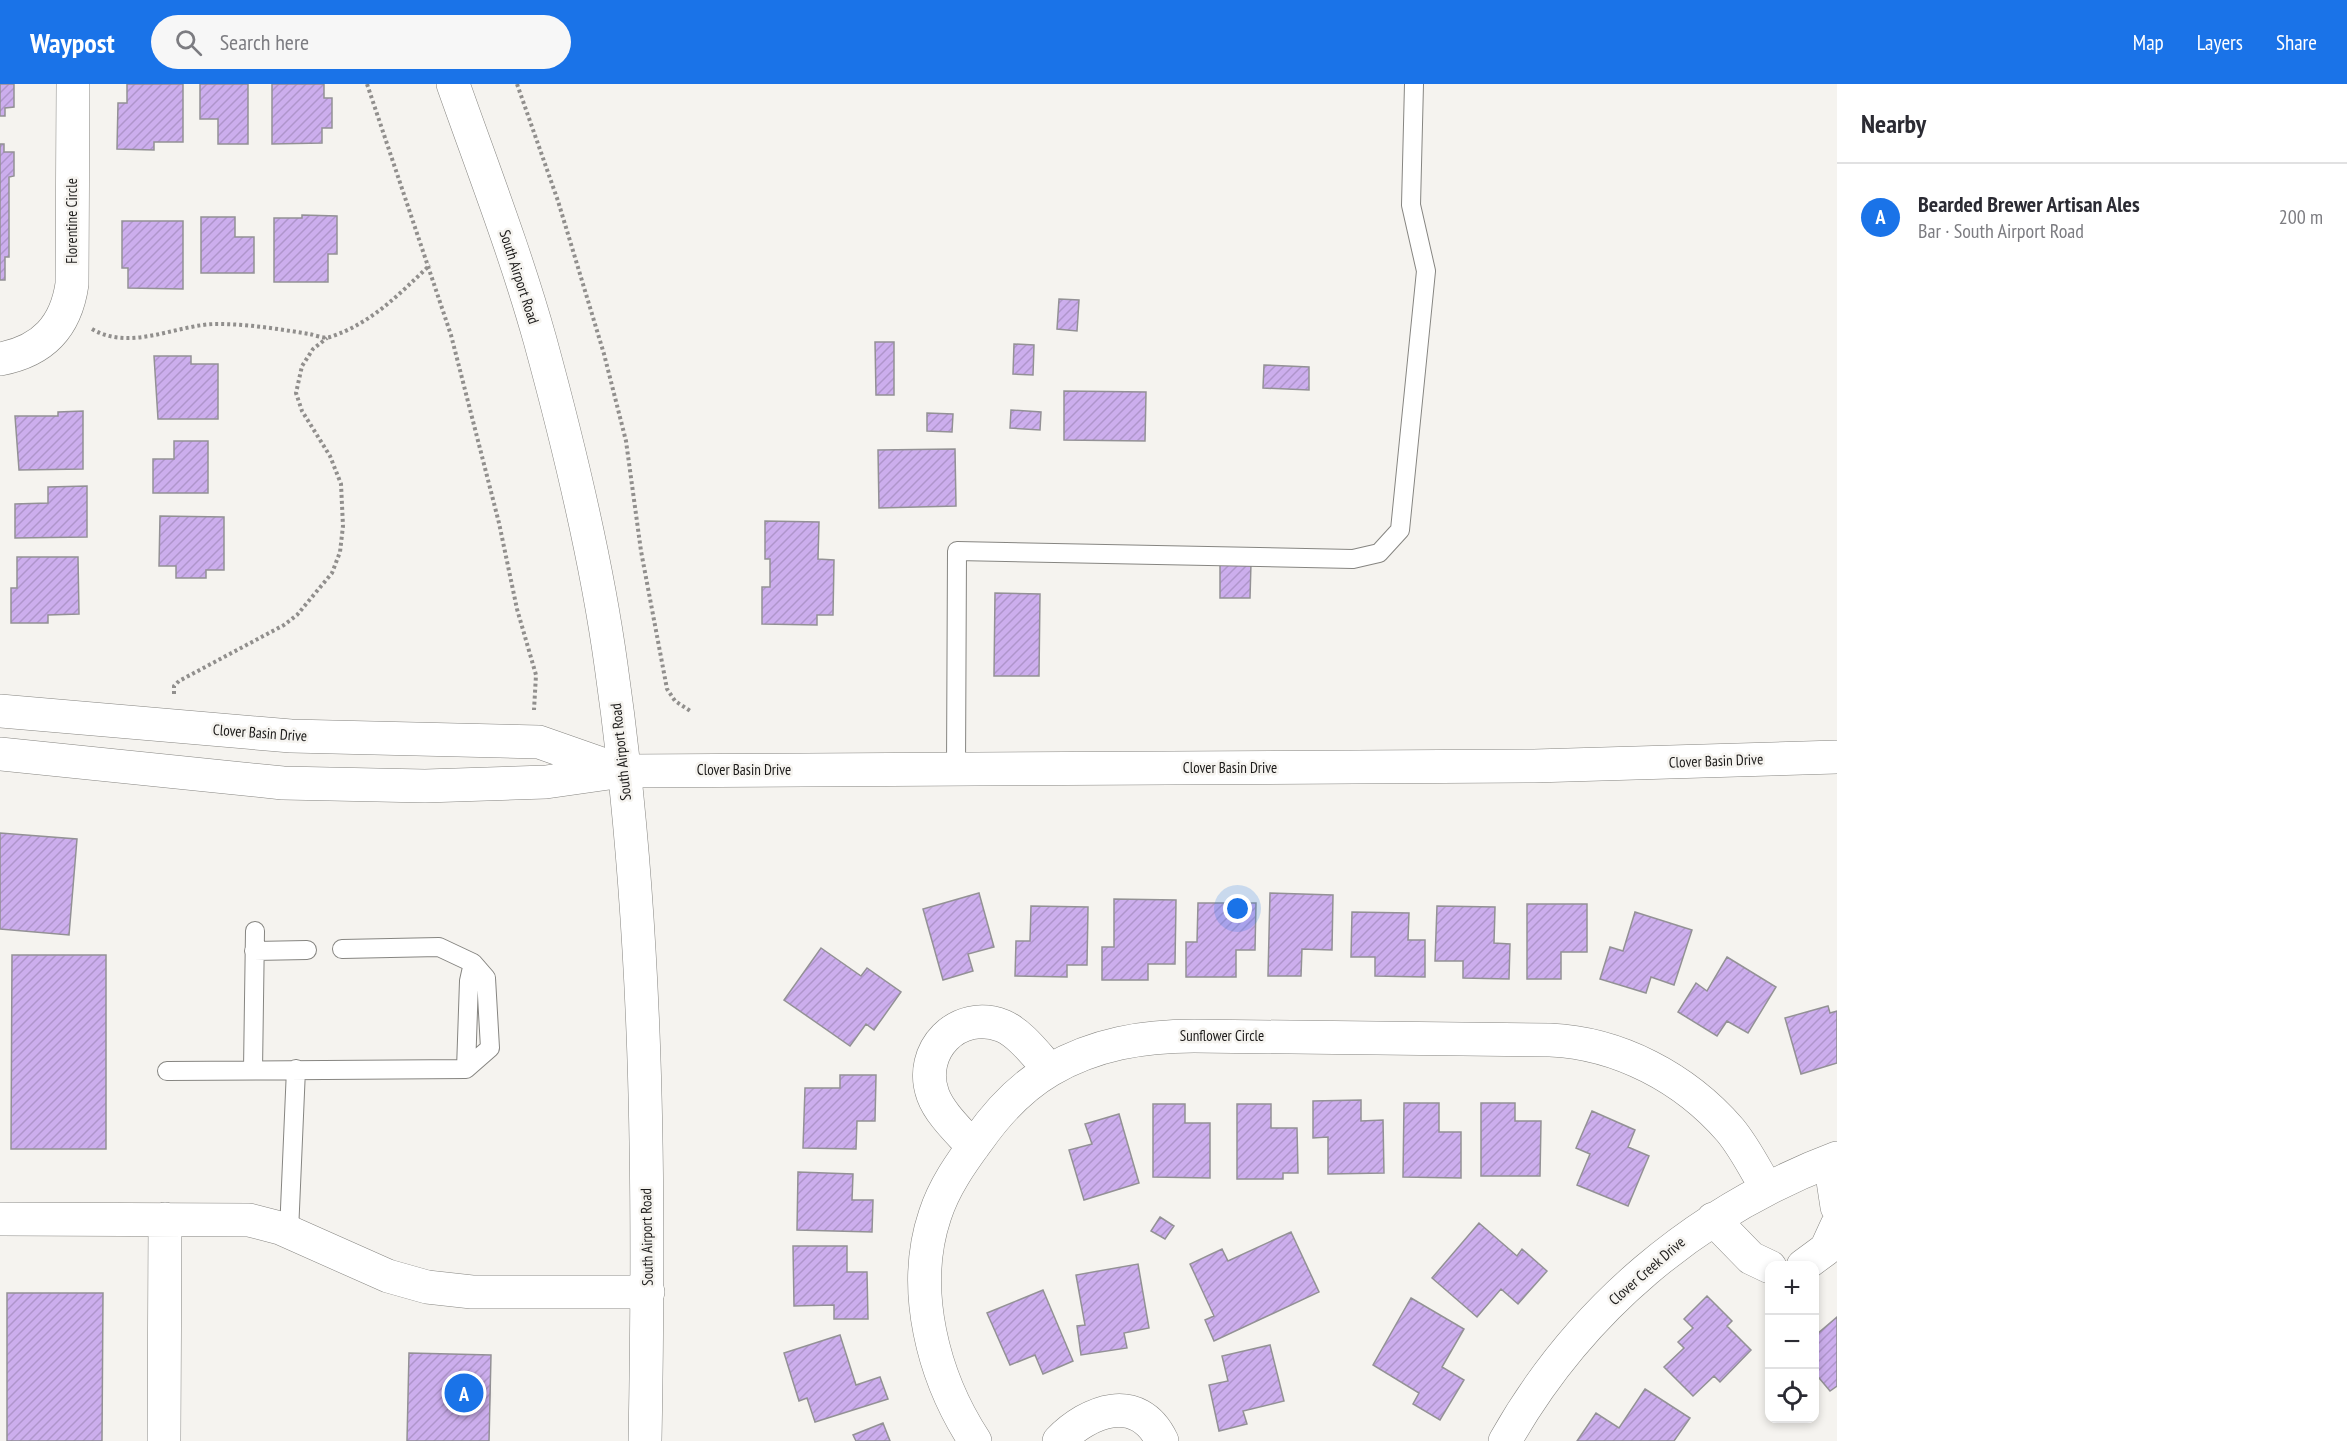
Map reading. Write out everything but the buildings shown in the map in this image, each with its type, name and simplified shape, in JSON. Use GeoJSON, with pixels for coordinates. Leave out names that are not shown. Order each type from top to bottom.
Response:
{"type":"FeatureCollection","features":[{"type":"Feature","properties":{"kind":"street","name":"Florentine Circle"},"geometry":{"type":"LineString","coordinates":[[0,359],[36,344],[54,331],[65,314],[72,284],[73,84]]}},
{"type":"Feature","properties":{"kind":"street","name":"South Airport Road"},"geometry":{"type":"LineString","coordinates":[[453,84],[540,338],[583,513],[611,664],[642,972],[648,1292],[645,1441]]}},
{"type":"Feature","properties":{"kind":"street","name":"Clover Basin Drive"},"geometry":{"type":"LineString","coordinates":[[0,711],[291,736],[539,742],[623,771]]}},
{"type":"Feature","properties":{"kind":"street","name":"Clover Basin Drive"},"geometry":{"type":"LineString","coordinates":[[0,754],[284,783],[425,786],[535,782],[623,771],[1534,766],[1837,758]]}},
{"type":"Feature","properties":{"kind":"street"},"geometry":{"type":"LineString","coordinates":[[973,1147],[938,1104],[933,1094],[930,1062],[941,1041],[955,1030],[968,1025],[988,1023],[1001,1025],[1015,1034],[1050,1070]]}},
{"type":"Feature","properties":{"kind":"street","name":"Sunflower Circle"},"geometry":{"type":"LineString","coordinates":[[975,1441],[942,1375],[930,1332],[925,1286],[928,1237],[935,1213],[946,1189],[973,1147],[1004,1108],[1050,1070],[1106,1046],[1151,1037],[1574,1042],[1607,1050],[1648,1066],[1694,1096],[1730,1130],[1767,1189]]}},
{"type":"Feature","properties":{"kind":"street"},"geometry":{"type":"LineString","coordinates":[[1834,1160],[1837,1207]]}},
{"type":"Feature","properties":{"kind":"street","name":"Clover Creek Drive"},"geometry":{"type":"LineString","coordinates":[[1505,1441],[1541,1383],[1592,1322],[1660,1257],[1713,1219],[1767,1189],[1834,1160]]}},
{"type":"Feature","properties":{"kind":"street"},"geometry":{"type":"LineString","coordinates":[[0,1219],[249,1220],[289,1232],[388,1276],[427,1287],[472,1292],[648,1292]]}},
{"type":"Feature","properties":{"kind":"street"},"geometry":{"type":"LineString","coordinates":[[164,1441],[165,1219]]}},
{"type":"Feature","properties":{"kind":"street"},"geometry":{"type":"LineString","coordinates":[[1713,1219],[1751,1258],[1765,1265]]}},
{"type":"Feature","properties":{"kind":"street"},"geometry":{"type":"LineString","coordinates":[[1810,1261],[1826,1249],[1837,1225]]}},
{"type":"Feature","properties":{"kind":"street"},"geometry":{"type":"LineString","coordinates":[[1059,1441],[1090,1416],[1117,1411],[1133,1414],[1145,1422],[1162,1441]]}},
{"type":"Feature","properties":{"kind":"lane"},"geometry":{"type":"LineString","coordinates":[[956,769],[957,551],[1353,560],[1379,553],[1400,530],[1426,271],[1411,205],[1414,84]]}},
{"type":"Feature","properties":{"kind":"lane"},"geometry":{"type":"LineString","coordinates":[[253,1070],[255,931]]}},
{"type":"Feature","properties":{"kind":"lane"},"geometry":{"type":"LineString","coordinates":[[167,1071],[466,1069],[469,981],[473,963],[439,947],[342,949]]}},
{"type":"Feature","properties":{"kind":"lane"},"geometry":{"type":"LineString","coordinates":[[255,951],[307,950]]}},
{"type":"Feature","properties":{"kind":"lane"},"geometry":{"type":"LineString","coordinates":[[289,1232],[296,1069]]}},
{"type":"Feature","properties":{"kind":"path"},"geometry":{"type":"LineString","coordinates":[[367,84],[430,266],[460,369],[499,523],[517,609],[537,675],[534,711]]}},
{"type":"Feature","properties":{"kind":"path"},"geometry":{"type":"LineString","coordinates":[[517,84],[558,201],[615,398],[630,464],[641,551],[667,689],[675,701],[692,712]]}},
{"type":"Feature","properties":{"kind":"path"},"geometry":{"type":"LineString","coordinates":[[173,697],[174,686],[179,681],[297,615],[332,573],[340,552],[343,526],[341,484],[330,456],[302,411],[296,393],[302,366],[313,349],[327,338],[379,314],[430,266]]}},
{"type":"Feature","properties":{"kind":"path"},"geometry":{"type":"LineString","coordinates":[[65,314],[96,332],[125,337],[155,335],[198,325],[224,324],[306,333],[327,338]]}},
{"type":"Feature","properties":{"kind":"place","name":"Bearded Brewer Artisan Ales"},"geometry":{"type":"Point","coordinates":[464,1393]}}]}
